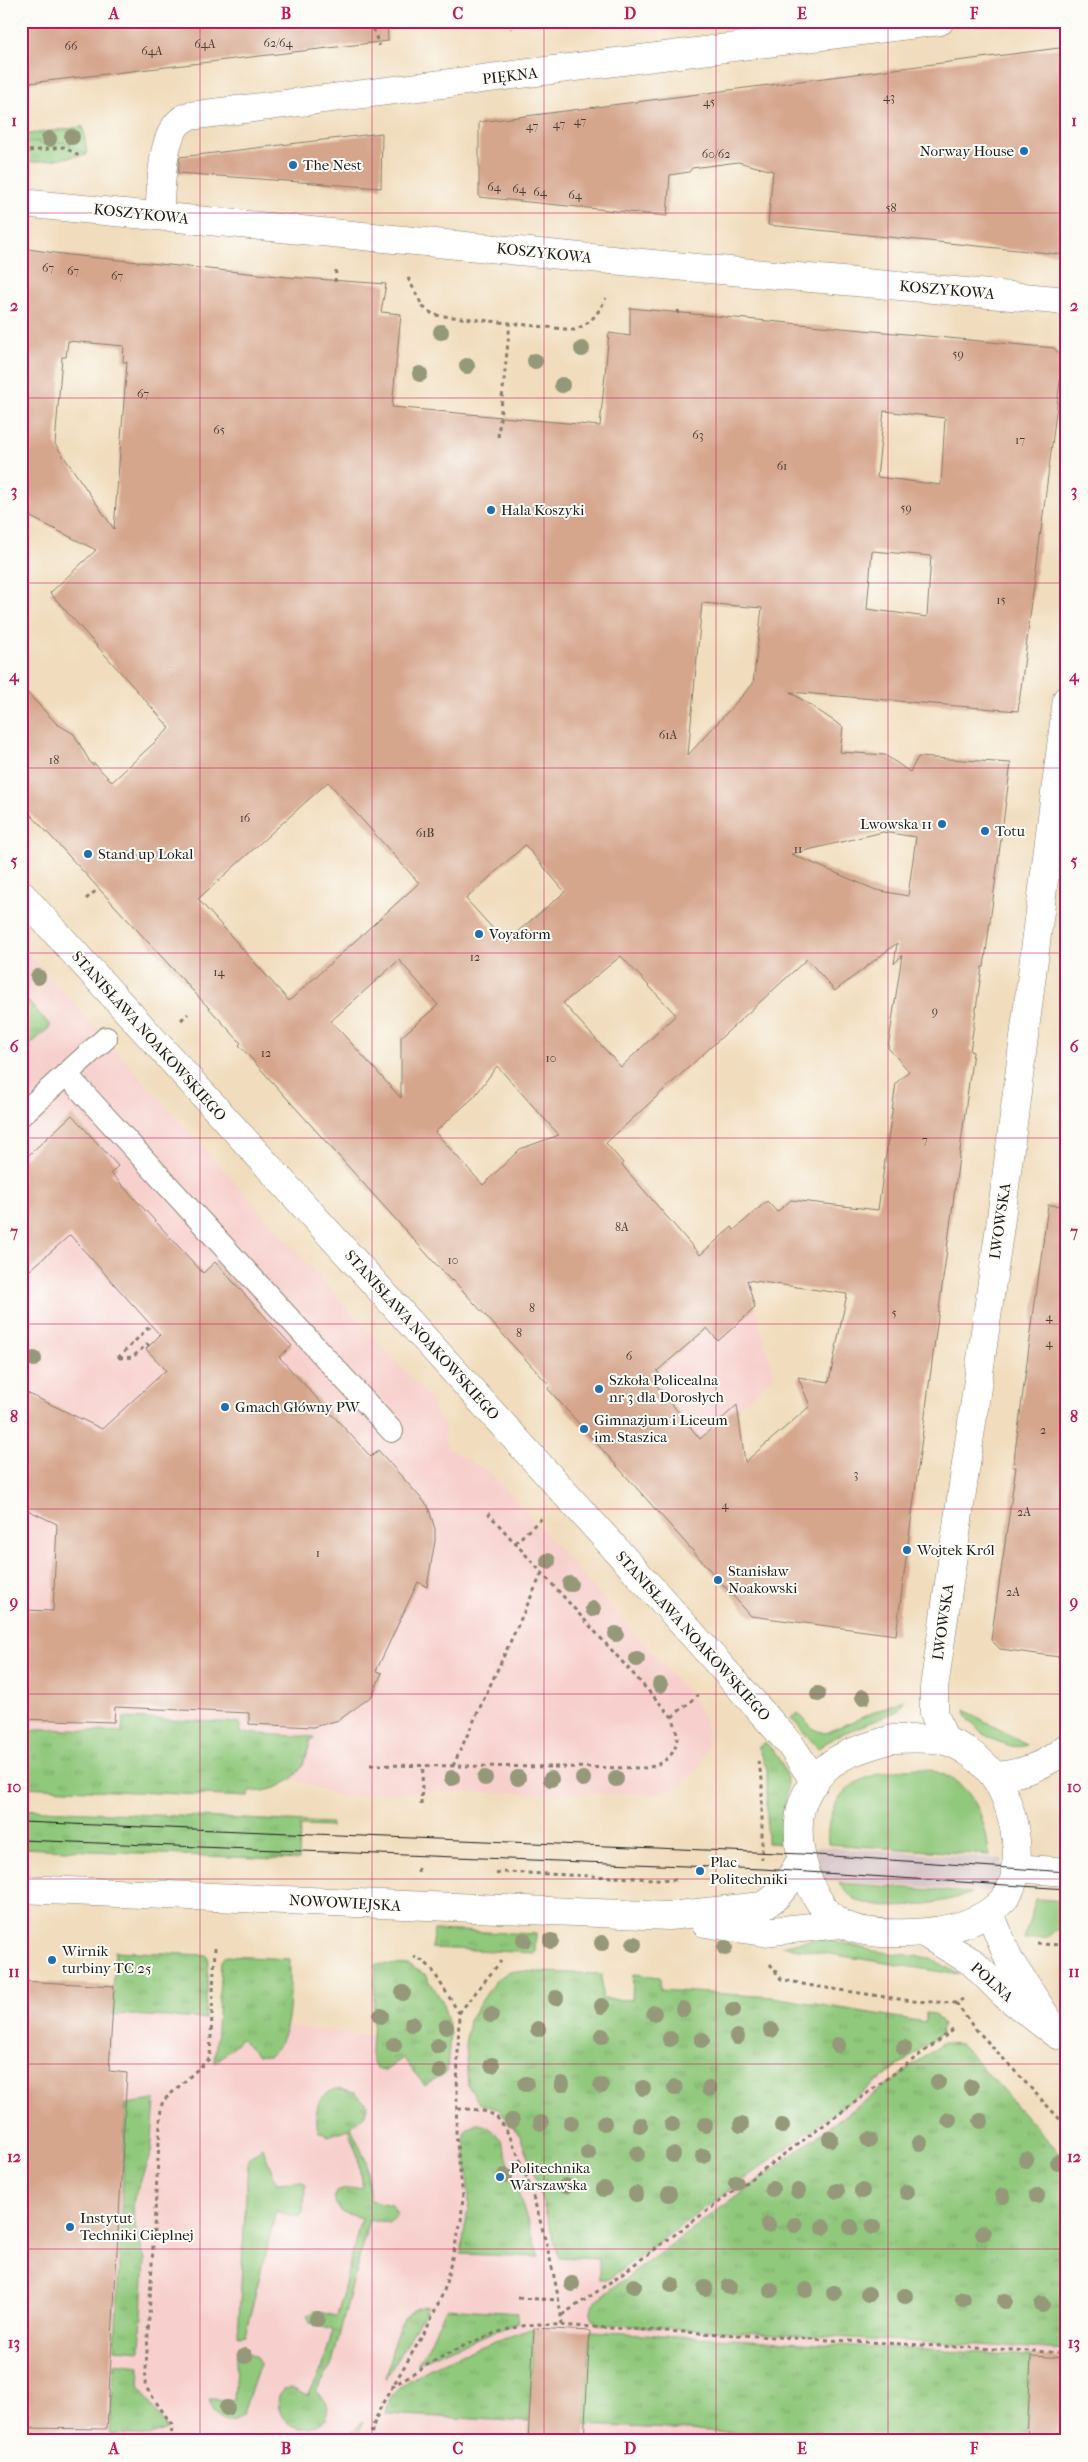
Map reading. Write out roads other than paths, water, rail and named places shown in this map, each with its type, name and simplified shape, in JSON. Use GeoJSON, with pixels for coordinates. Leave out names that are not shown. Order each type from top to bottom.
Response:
{"type":"FeatureCollection","features":[{"type":"Feature","properties":{"kind":"street","name":"PIĘKNA"},"geometry":{"type":"LineString","coordinates":[[159,215],[169,135],[177,122],[190,116],[940,21]]}},
{"type":"Feature","properties":{"kind":"street","name":"KOSZYKOWA"},"geometry":{"type":"LineString","coordinates":[[21,203],[661,265],[1067,301]]}},
{"type":"Feature","properties":{"kind":"street","name":"LWOWSKA"},"geometry":{"type":"LineString","coordinates":[[945,1741],[934,1713],[934,1688],[1000,1226],[1067,699]]}},
{"type":"Feature","properties":{"kind":"street","name":"STANISŁAWA NOAKOWSKIEGO"},"geometry":{"type":"LineString","coordinates":[[21,894],[667,1605],[790,1744],[815,1782]]}},
{"type":"Feature","properties":{"kind":"street"},"geometry":{"type":"LineString","coordinates":[[892,1739],[945,1741],[977,1757],[994,1776],[1002,1790],[1014,1828],[1017,1852],[1015,1868],[1005,1899],[990,1913],[972,1922],[924,1933],[878,1932],[841,1924],[831,1916],[816,1898],[802,1858],[799,1830],[801,1810],[805,1796],[826,1768],[843,1757],[892,1739]]}},
{"type":"Feature","properties":{"kind":"street"},"geometry":{"type":"LineString","coordinates":[[994,1776],[1022,1773],[1041,1766],[1067,1747]]}},
{"type":"Feature","properties":{"kind":"street","name":"NOWOWIEJSKA"},"geometry":{"type":"LineString","coordinates":[[669,1916],[762,1906],[773,1901],[789,1883],[802,1858]]}},
{"type":"Feature","properties":{"kind":"street"},"geometry":{"type":"LineString","coordinates":[[1015,1868],[1067,1872]]}},
{"type":"Feature","properties":{"kind":"street","name":"NOWOWIEJSKA"},"geometry":{"type":"LineString","coordinates":[[21,1889],[669,1916],[763,1932],[841,1924]]}},
{"type":"Feature","properties":{"kind":"street","name":"POLNA"},"geometry":{"type":"LineString","coordinates":[[990,1913],[1009,1960],[1062,2040]]}},
{"type":"Feature","properties":{"kind":"street","name":"POLNA"},"geometry":{"type":"LineString","coordinates":[[924,1933],[972,1962],[1005,1995],[1062,2040]]}},
{"type":"Feature","properties":{"kind":"lane"},"geometry":{"type":"LineString","coordinates":[[21,1115],[106,1038]]}},
{"type":"Feature","properties":{"kind":"lane"},"geometry":{"type":"LineString","coordinates":[[66,1074],[392,1431]]}},
{"type":"Feature","properties":{"kind":"tram line"},"geometry":{"type":"LineString","coordinates":[[21,1822],[802,1854],[1067,1872]]}},
{"type":"Feature","properties":{"kind":"tram line"},"geometry":{"type":"LineString","coordinates":[[21,1840],[762,1869],[1067,1889]]}},
{"type":"Feature","properties":{"kind":"place","name":"Norway House"},"geometry":{"type":"Point","coordinates":[1024,151]}},
{"type":"Feature","properties":{"kind":"place","name":"The Nest"},"geometry":{"type":"Point","coordinates":[293,165]}},
{"type":"Feature","properties":{"kind":"place","name":"Hala Koszyki"},"geometry":{"type":"Point","coordinates":[491,510]}},
{"type":"Feature","properties":{"kind":"place","name":"Lwowska 11"},"geometry":{"type":"Point","coordinates":[942,824]}},
{"type":"Feature","properties":{"kind":"place","name":"Totu"},"geometry":{"type":"Point","coordinates":[985,831]}},
{"type":"Feature","properties":{"kind":"place","name":"Stand up Lokal"},"geometry":{"type":"Point","coordinates":[88,854]}},
{"type":"Feature","properties":{"kind":"place","name":"Voyaform"},"geometry":{"type":"Point","coordinates":[479,934]}},
{"type":"Feature","properties":{"kind":"place","name":"Szkoła Policealna nr 3 dla Dorosłych"},"geometry":{"type":"Point","coordinates":[599,1389]}},
{"type":"Feature","properties":{"kind":"place","name":"Gmach Główny PW"},"geometry":{"type":"Point","coordinates":[225,1407]}},
{"type":"Feature","properties":{"kind":"place","name":"Gimnazjum i Liceum im. Staszica"},"geometry":{"type":"Point","coordinates":[584,1429]}},
{"type":"Feature","properties":{"kind":"place","name":"Wojtek Król"},"geometry":{"type":"Point","coordinates":[907,1550]}},
{"type":"Feature","properties":{"kind":"place","name":"Stanisław Noakowski"},"geometry":{"type":"Point","coordinates":[718,1580]}},
{"type":"Feature","properties":{"kind":"place","name":"Plac Politechniki"},"geometry":{"type":"Point","coordinates":[700,1871]}},
{"type":"Feature","properties":{"kind":"place","name":"Wirnik turbiny TC 25"},"geometry":{"type":"Point","coordinates":[52,1960]}},
{"type":"Feature","properties":{"kind":"place","name":"Politechnika Warszawska"},"geometry":{"type":"Point","coordinates":[500,2177]}},
{"type":"Feature","properties":{"kind":"place","name":"Instytut Techniki Cieplnej"},"geometry":{"type":"Point","coordinates":[70,2227]}}]}
